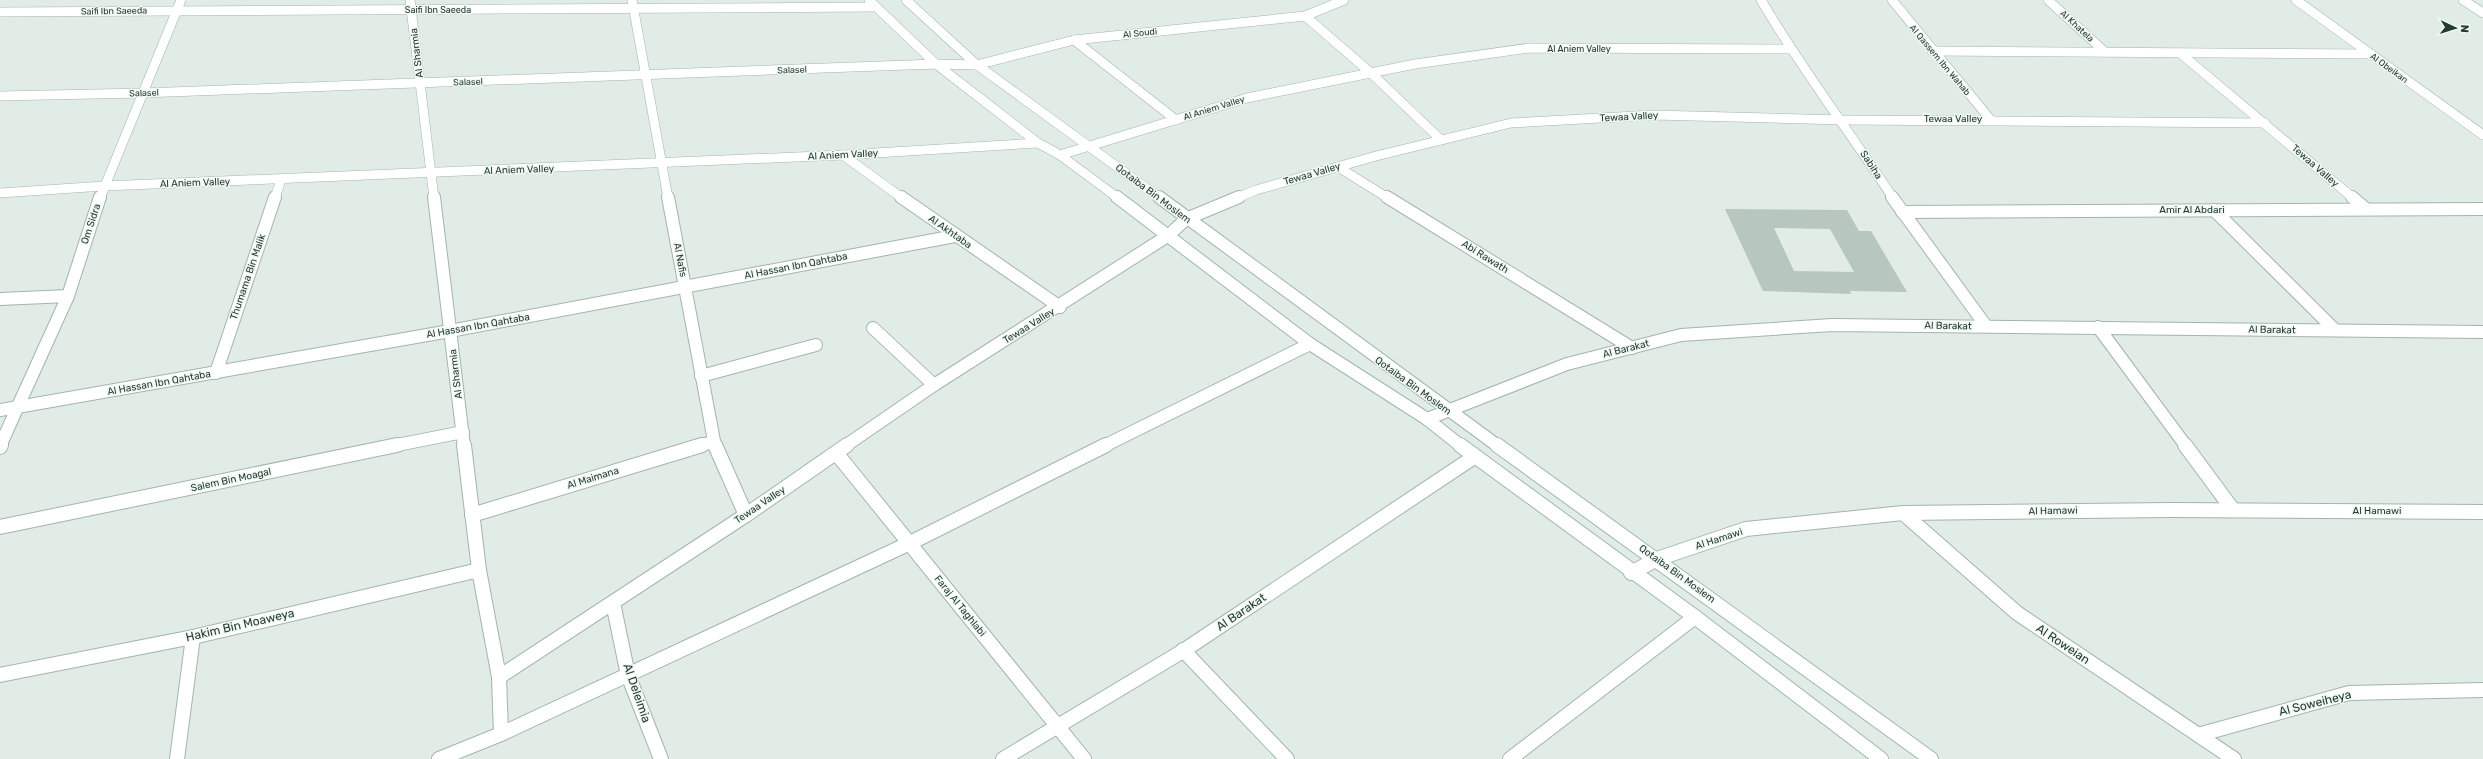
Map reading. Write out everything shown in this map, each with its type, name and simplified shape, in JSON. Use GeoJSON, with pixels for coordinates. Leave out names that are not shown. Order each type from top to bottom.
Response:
{"type":"FeatureCollection","features":[{"type":"Feature","properties":{"kind":"street","name":"Om Sidra"},"geometry":{"type":"LineString","coordinates":[[0,447],[68,296],[104,186],[181,0]]}},
{"type":"Feature","properties":{"kind":"street","name":"Qotaiba Bin Moslem"},"geometry":{"type":"LineString","coordinates":[[906,0],[977,65],[1091,147],[1186,219],[1447,410],[1657,559],[1931,759]]}},
{"type":"Feature","properties":{"kind":"street","name":"Al Soudi"},"geometry":{"type":"LineString","coordinates":[[936,64],[977,65],[1074,40],[1305,16],[1344,0]]}},
{"type":"Feature","properties":{"kind":"street","name":"Sabiha"},"geometry":{"type":"LineString","coordinates":[[1761,0],[1790,49],[1842,120],[1902,212],[1986,326]]}},
{"type":"Feature","properties":{"kind":"street","name":"Al Qassem Ibn Wahab"},"geometry":{"type":"LineString","coordinates":[[1892,0],[1932,51],[1990,119]]}},
{"type":"Feature","properties":{"kind":"street","name":"Al Khatela"},"geometry":{"type":"LineString","coordinates":[[2048,0],[2105,52]]}},
{"type":"Feature","properties":{"kind":"street","name":"Al Obeikan"},"geometry":{"type":"LineString","coordinates":[[2296,0],[2483,135]]}},
{"type":"Feature","properties":{"kind":"street"},"geometry":{"type":"LineString","coordinates":[[2463,0],[2483,13]]}},
{"type":"Feature","properties":{"kind":"street","name":"Al Nafis"},"geometry":{"type":"LineString","coordinates":[[632,4],[713,442],[746,515]]}},
{"type":"Feature","properties":{"kind":"street","name":"Saifi Ibn Saeeda"},"geometry":{"type":"LineString","coordinates":[[0,12],[411,5],[872,4]]}},
{"type":"Feature","properties":{"kind":"street","name":"Qotaiba Bin Moslem"},"geometry":{"type":"LineString","coordinates":[[872,4],[936,64],[1038,143],[1060,155],[1169,235],[1310,344],[1427,419],[1474,457],[1631,573],[1694,617],[1881,759]]}},
{"type":"Feature","properties":{"kind":"street","name":"Al Sharmia"},"geometry":{"type":"LineString","coordinates":[[411,5],[479,570],[499,676],[501,734]]}},
{"type":"Feature","properties":{"kind":"street"},"geometry":{"type":"LineString","coordinates":[[1305,16],[1371,73],[1441,140]]}},
{"type":"Feature","properties":{"kind":"street"},"geometry":{"type":"LineString","coordinates":[[1074,40],[1176,120]]}},
{"type":"Feature","properties":{"kind":"street","name":"Al Aniem Valley"},"geometry":{"type":"LineString","coordinates":[[1060,155],[1091,147],[1247,98],[1415,64],[1529,48],[1790,49]]}},
{"type":"Feature","properties":{"kind":"street"},"geometry":{"type":"LineString","coordinates":[[1932,51],[2370,54]]}},
{"type":"Feature","properties":{"kind":"street","name":"Tewaa Valley"},"geometry":{"type":"LineString","coordinates":[[2180,53],[2366,209]]}},
{"type":"Feature","properties":{"kind":"street","name":"Salasel"},"geometry":{"type":"LineString","coordinates":[[0,96],[420,84],[936,64]]}},
{"type":"Feature","properties":{"kind":"street","name":"Tewaa Valley"},"geometry":{"type":"LineString","coordinates":[[499,676],[746,515],[837,454],[934,385],[1060,307],[1169,235],[1186,219],[1256,190],[1338,167],[1511,123],[1638,116],[1842,120],[1990,119],[2265,123]]}},
{"type":"Feature","properties":{"kind":"street","name":"Al Aniem Valley"},"geometry":{"type":"LineString","coordinates":[[0,193],[104,186],[281,180],[843,155],[1038,143]]}},
{"type":"Feature","properties":{"kind":"street","name":"Al Akhtaba"},"geometry":{"type":"LineString","coordinates":[[843,155],[955,236],[1060,307]]}},
{"type":"Feature","properties":{"kind":"street","name":"Abi Rawath"},"geometry":{"type":"LineString","coordinates":[[1338,167],[1632,348]]}},
{"type":"Feature","properties":{"kind":"street","name":"Thumama Bin Malik"},"geometry":{"type":"LineString","coordinates":[[216,373],[281,180]]}},
{"type":"Feature","properties":{"kind":"street","name":"Amir Al Abdari"},"geometry":{"type":"LineString","coordinates":[[1902,212],[2483,209]]}},
{"type":"Feature","properties":{"kind":"street"},"geometry":{"type":"LineString","coordinates":[[2214,210],[2335,330]]}},
{"type":"Feature","properties":{"kind":"street","name":"Al Hassan Ibn Qahtaba"},"geometry":{"type":"LineString","coordinates":[[0,410],[450,331],[955,236]]}},
{"type":"Feature","properties":{"kind":"street"},"geometry":{"type":"LineString","coordinates":[[0,299],[68,296]]}},
{"type":"Feature","properties":{"kind":"street","name":"Al Barakat"},"geometry":{"type":"LineString","coordinates":[[1427,419],[1567,364],[1681,336],[1832,325],[2483,332]]}},
{"type":"Feature","properties":{"kind":"street"},"geometry":{"type":"LineString","coordinates":[[873,328],[934,385]]}},
{"type":"Feature","properties":{"kind":"street"},"geometry":{"type":"LineString","coordinates":[[2098,328],[2233,510]]}},
{"type":"Feature","properties":{"kind":"street"},"geometry":{"type":"LineString","coordinates":[[439,759],[501,734],[910,543],[1310,344]]}},
{"type":"Feature","properties":{"kind":"street"},"geometry":{"type":"LineString","coordinates":[[701,376],[816,345]]}},
{"type":"Feature","properties":{"kind":"street","name":"Salem Bin Moagal"},"geometry":{"type":"LineString","coordinates":[[0,527],[462,432]]}},
{"type":"Feature","properties":{"kind":"street","name":"Al Maimana"},"geometry":{"type":"LineString","coordinates":[[472,515],[713,442]]}},
{"type":"Feature","properties":{"kind":"street","name":"Faraj Al Taghlabi"},"geometry":{"type":"LineString","coordinates":[[837,454],[1084,759]]}},
{"type":"Feature","properties":{"kind":"street","name":"Al Barakat"},"geometry":{"type":"LineString","coordinates":[[1003,759],[1058,728],[1183,650],[1474,457]]}},
{"type":"Feature","properties":{"kind":"street","name":"Al Hamawi"},"geometry":{"type":"LineString","coordinates":[[1631,573],[1657,559],[1746,529],[1903,513],[2233,510],[2483,512]]}},
{"type":"Feature","properties":{"kind":"street","name":"Al Roweian"},"geometry":{"type":"LineString","coordinates":[[1903,513],[2017,613],[2234,759]]}},
{"type":"Feature","properties":{"kind":"street","name":"Hakim Bin Moaweya"},"geometry":{"type":"LineString","coordinates":[[0,676],[193,637],[479,570]]}},
{"type":"Feature","properties":{"kind":"street","name":"Al Deleimia"},"geometry":{"type":"LineString","coordinates":[[613,603],[628,675],[661,759]]}},
{"type":"Feature","properties":{"kind":"street"},"geometry":{"type":"LineString","coordinates":[[1510,759],[1694,617]]}},
{"type":"Feature","properties":{"kind":"street"},"geometry":{"type":"LineString","coordinates":[[177,759],[193,637]]}},
{"type":"Feature","properties":{"kind":"street"},"geometry":{"type":"LineString","coordinates":[[1183,650],[1287,759]]}},
{"type":"Feature","properties":{"kind":"street","name":"Al Soweiheya"},"geometry":{"type":"LineString","coordinates":[[2198,735],[2349,693],[2483,690]]}},
{"type":"Feature","properties":{"kind":"building"},"geometry":{"type":"Polygon","coordinates":[[[1725,209],[1847,210],[1859,231],[1871,231],[1907,292],[1850,291],[1851,294],[1763,291],[1725,209]],[[1774,228],[1794,271],[1854,272],[1830,229],[1774,228]]]}}]}
